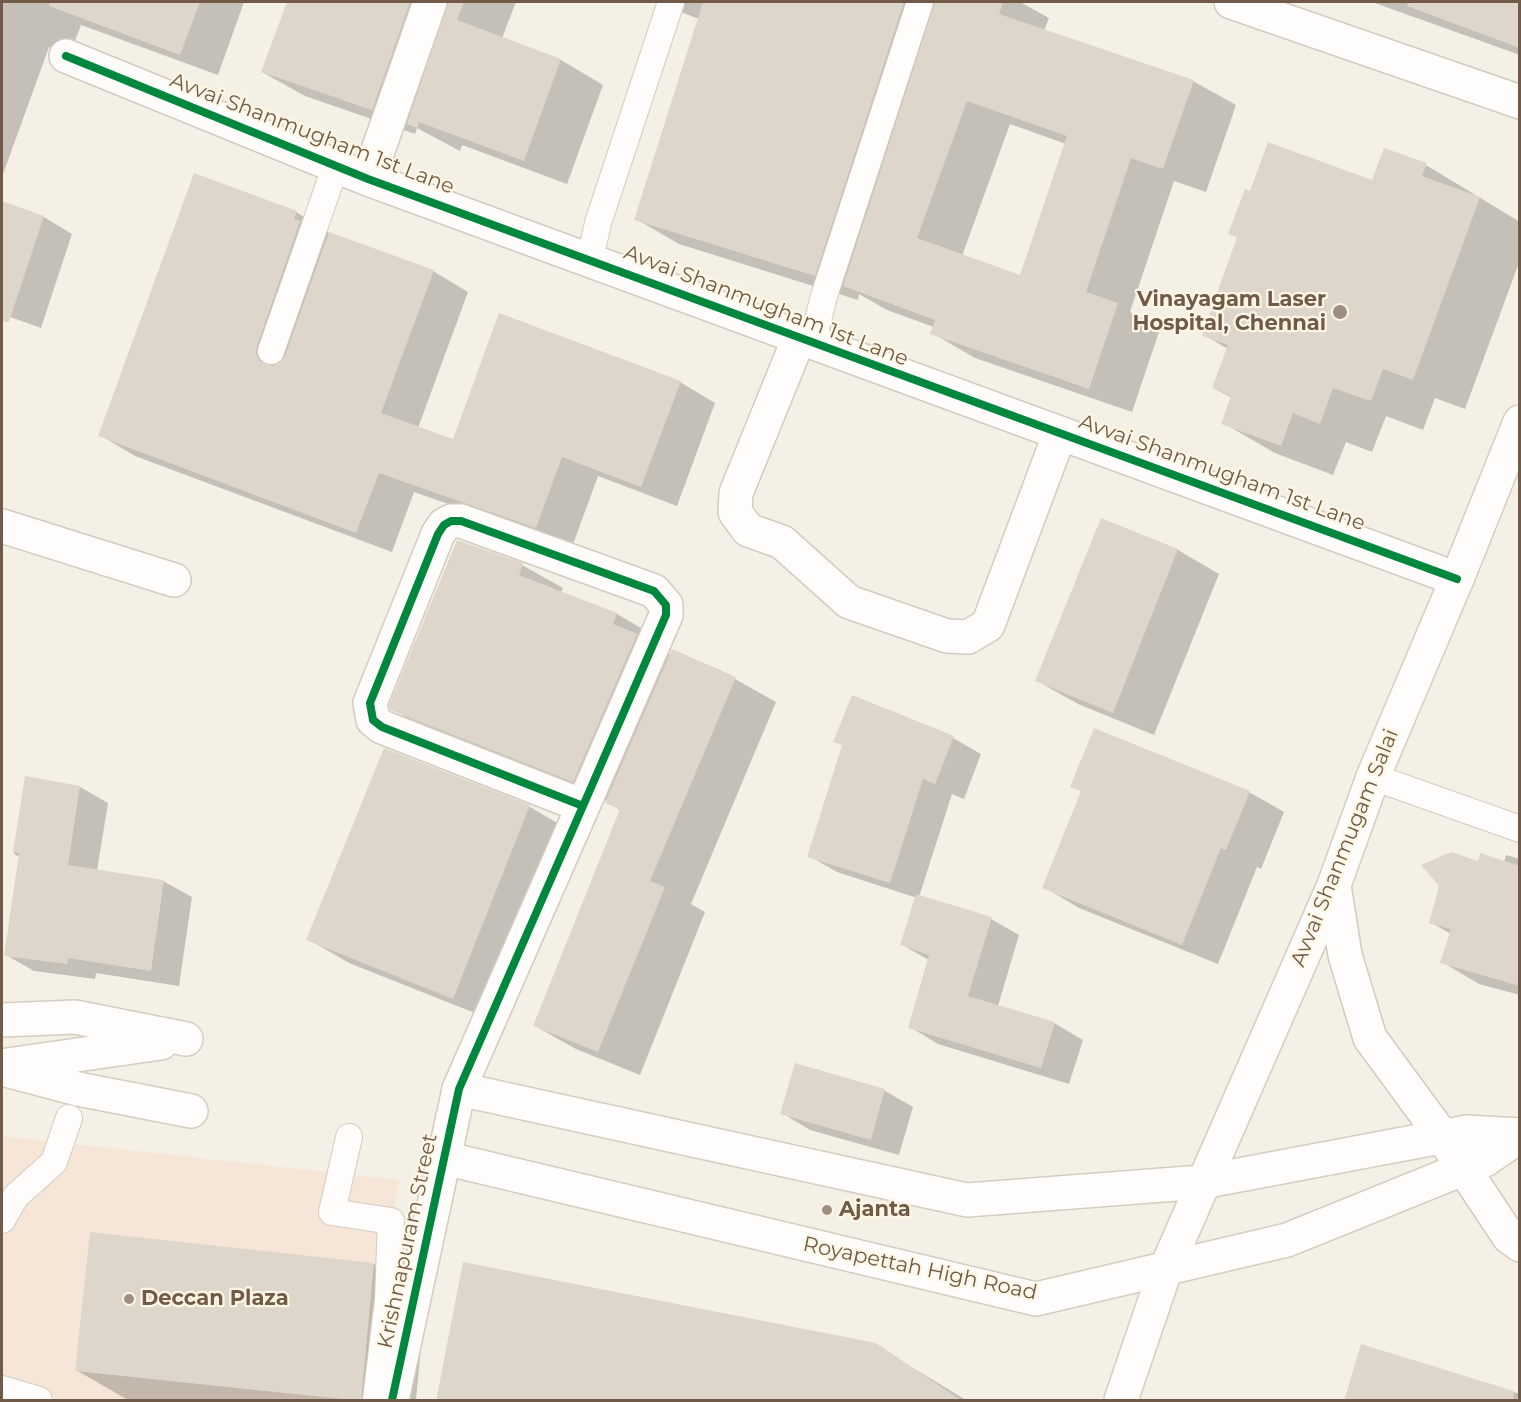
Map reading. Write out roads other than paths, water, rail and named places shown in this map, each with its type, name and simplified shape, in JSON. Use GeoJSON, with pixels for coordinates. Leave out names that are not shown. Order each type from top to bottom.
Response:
{"type":"FeatureCollection","features":[{"type":"Feature","properties":{"kind":"street"},"geometry":{"type":"LineString","coordinates":[[368,179],[430,2]]}},
{"type":"Feature","properties":{"kind":"street"},"geometry":{"type":"LineString","coordinates":[[1231,2],[1520,102]]}},
{"type":"Feature","properties":{"kind":"street","name":"Avvai Shanmugham 1st Lane"},"geometry":{"type":"LineString","coordinates":[[66,56],[368,179],[1457,579]]}},
{"type":"Feature","properties":{"kind":"street"},"geometry":{"type":"LineString","coordinates":[[805,341],[736,493],[735,512],[748,530],[782,543],[849,602],[947,636],[968,637],[988,625],[1060,433]]}},
{"type":"Feature","properties":{"kind":"street","name":"Avvai Shanmugam Salai"},"geometry":{"type":"LineString","coordinates":[[1121,1401],[1165,1271],[1202,1182],[1334,885],[1373,777],[1516,441]]}},
{"type":"Feature","properties":{"kind":"street","name":"Krishnapuram Street"},"geometry":{"type":"LineString","coordinates":[[392,1401],[401,1299],[444,1158],[459,1089],[583,806],[666,615],[666,605],[654,591],[461,522],[451,521],[444,525],[438,534],[374,692],[370,703],[373,720],[382,727],[583,806]]}},
{"type":"Feature","properties":{"kind":"street"},"geometry":{"type":"LineString","coordinates":[[2,526],[174,580]]}},
{"type":"Feature","properties":{"kind":"street"},"geometry":{"type":"LineString","coordinates":[[1334,885],[1345,955],[1370,1038],[1442,1136],[1509,1238],[1520,1245]]}},
{"type":"Feature","properties":{"kind":"street"},"geometry":{"type":"LineString","coordinates":[[2,1020],[75,1017],[186,1039],[2,1067]]}},
{"type":"Feature","properties":{"kind":"street"},"geometry":{"type":"LineString","coordinates":[[2,1067],[78,1089],[191,1111]]}},
{"type":"Feature","properties":{"kind":"street","name":"Royapettah High Road"},"geometry":{"type":"LineString","coordinates":[[459,1089],[967,1200],[1202,1182],[1467,1131],[1520,1135]]}},
{"type":"Feature","properties":{"kind":"street","name":"Royapettah High Road"},"geometry":{"type":"LineString","coordinates":[[444,1158],[1036,1299],[1165,1271],[1287,1240],[1485,1161],[1520,1135]]}},
{"type":"Feature","properties":{"kind":"lane"},"geometry":{"type":"LineString","coordinates":[[590,259],[598,223],[671,2]]}},
{"type":"Feature","properties":{"kind":"lane"},"geometry":{"type":"LineString","coordinates":[[805,341],[824,296],[920,2]]}},
{"type":"Feature","properties":{"kind":"lane"},"geometry":{"type":"LineString","coordinates":[[271,351],[336,165]]}},
{"type":"Feature","properties":{"kind":"lane"},"geometry":{"type":"LineString","coordinates":[[1373,777],[1520,829]]}},
{"type":"Feature","properties":{"kind":"lane"},"geometry":{"type":"LineString","coordinates":[[2,1220],[16,1196],[54,1162],[69,1118]]}},
{"type":"Feature","properties":{"kind":"lane"},"geometry":{"type":"LineString","coordinates":[[349,1137],[332,1212],[391,1221],[401,1299],[376,1401]]}},
{"type":"Feature","properties":{"kind":"lane"},"geometry":{"type":"LineString","coordinates":[[2,1389],[39,1401]]}},
{"type":"Feature","properties":{"kind":"place","name":"Vinayagam Laser Hospital, Chennai"},"geometry":{"type":"Point","coordinates":[1340,312]}},
{"type":"Feature","properties":{"kind":"place","name":"Ajanta"},"geometry":{"type":"Point","coordinates":[827,1210]}},
{"type":"Feature","properties":{"kind":"place","name":"Deccan Plaza"},"geometry":{"type":"Point","coordinates":[129,1299]}}]}
